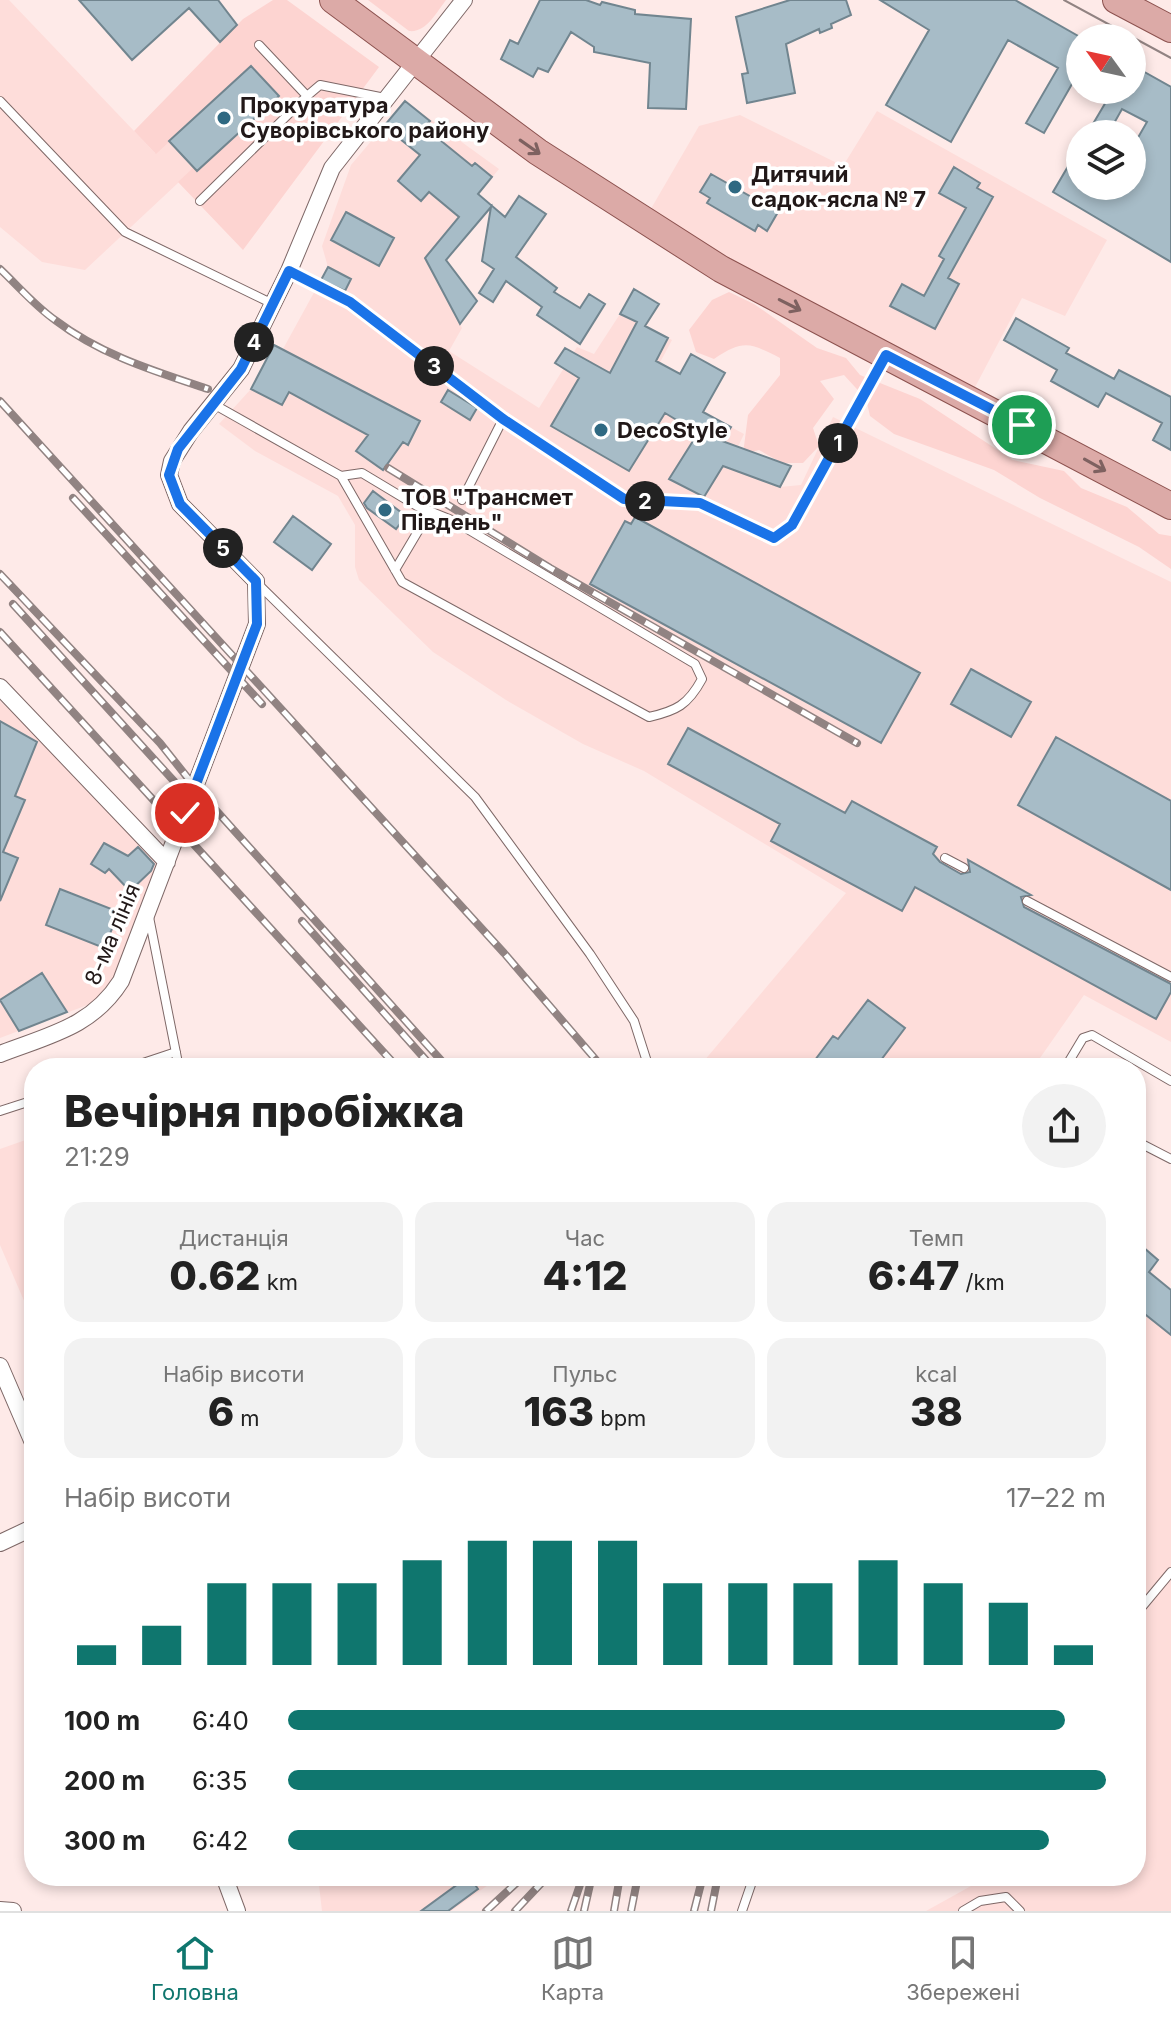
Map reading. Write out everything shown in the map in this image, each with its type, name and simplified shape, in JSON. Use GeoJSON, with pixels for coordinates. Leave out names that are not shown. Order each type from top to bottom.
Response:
{"type":"FeatureCollection","features":[{"type":"Feature","properties":{"kind":"main road"},"geometry":{"type":"LineString","coordinates":[[333,0],[538,152],[721,269],[1171,506]]}},
{"type":"Feature","properties":{"kind":"main road"},"geometry":{"type":"LineString","coordinates":[[1116,0],[1171,29]]}},
{"type":"Feature","properties":{"kind":"street"},"geometry":{"type":"LineString","coordinates":[[256,581],[180,504],[169,475],[172,461],[191,431],[241,369],[289,271],[332,168],[464,0]]}},
{"type":"Feature","properties":{"kind":"street","name":"8-ма лінія"},"geometry":{"type":"LineString","coordinates":[[0,1054],[81,1023],[100,1010],[121,981],[257,624],[256,581]]}},
{"type":"Feature","properties":{"kind":"street"},"geometry":{"type":"LineString","coordinates":[[0,687],[167,862]]}},
{"type":"Feature","properties":{"kind":"street"},"geometry":{"type":"LineString","coordinates":[[0,1366],[24,1422]]}},
{"type":"Feature","properties":{"kind":"street"},"geometry":{"type":"LineString","coordinates":[[0,1543],[24,1532]]}},
{"type":"Feature","properties":{"kind":"street"},"geometry":{"type":"LineString","coordinates":[[228,1886],[237,1911]]}},
{"type":"Feature","properties":{"kind":"street"},"geometry":{"type":"LineString","coordinates":[[0,1910],[13,1911]]}},
{"type":"Feature","properties":{"kind":"lane"},"geometry":{"type":"LineString","coordinates":[[259,45],[307,96]]}},
{"type":"Feature","properties":{"kind":"lane"},"geometry":{"type":"LineString","coordinates":[[200,201],[320,85],[385,98]]}},
{"type":"Feature","properties":{"kind":"lane"},"geometry":{"type":"LineString","coordinates":[[0,101],[125,232],[273,304]]}},
{"type":"Feature","properties":{"kind":"lane"},"geometry":{"type":"LineString","coordinates":[[289,271],[350,302],[503,419],[624,499],[700,503],[774,538],[792,525],[886,355]]}},
{"type":"Feature","properties":{"kind":"lane"},"geometry":{"type":"LineString","coordinates":[[215,405],[341,476],[402,582],[649,717],[677,710],[691,700],[702,679],[695,664],[572,588],[362,473],[341,476]]}},
{"type":"Feature","properties":{"kind":"lane"},"geometry":{"type":"LineString","coordinates":[[462,500],[503,419]]}},
{"type":"Feature","properties":{"kind":"lane"},"geometry":{"type":"LineString","coordinates":[[395,570],[430,511]]}},
{"type":"Feature","properties":{"kind":"lane"},"geometry":{"type":"LineString","coordinates":[[256,581],[475,797],[590,954],[634,1021],[646,1058]]}},
{"type":"Feature","properties":{"kind":"lane"},"geometry":{"type":"LineString","coordinates":[[945,858],[964,868]]}},
{"type":"Feature","properties":{"kind":"lane"},"geometry":{"type":"LineString","coordinates":[[1027,901],[1171,977]]}},
{"type":"Feature","properties":{"kind":"lane"},"geometry":{"type":"LineString","coordinates":[[148,912],[177,1058]]}},
{"type":"Feature","properties":{"kind":"lane"},"geometry":{"type":"LineString","coordinates":[[1071,1058],[1083,1038],[1092,1035],[1132,1058]]}},
{"type":"Feature","properties":{"kind":"lane"},"geometry":{"type":"LineString","coordinates":[[158,1058],[176,1052]]}},
{"type":"Feature","properties":{"kind":"lane"},"geometry":{"type":"LineString","coordinates":[[1146,1066],[1171,1081]]}},
{"type":"Feature","properties":{"kind":"lane"},"geometry":{"type":"LineString","coordinates":[[0,1111],[24,1103]]}},
{"type":"Feature","properties":{"kind":"lane"},"geometry":{"type":"LineString","coordinates":[[1146,1146],[1171,1159]]}},
{"type":"Feature","properties":{"kind":"lane"},"geometry":{"type":"LineString","coordinates":[[1146,1602],[1171,1572]]}},
{"type":"Feature","properties":{"kind":"lane"},"geometry":{"type":"LineString","coordinates":[[742,1911],[751,1886]]}},
{"type":"Feature","properties":{"kind":"lane"},"geometry":{"type":"LineString","coordinates":[[963,1911],[980,1901],[1006,1897],[1020,1911]]}},
{"type":"Feature","properties":{"kind":"shaded area"},"geometry":{"type":"Polygon","coordinates":[[[0,0],[9,0],[155,153],[169,141],[194,168],[85,270],[42,262],[0,227],[0,0]]]}},
{"type":"Feature","properties":{"kind":"shaded area"},"geometry":{"type":"Polygon","coordinates":[[[273,0],[287,0],[379,67],[243,250],[178,182],[194,167],[170,141],[156,154],[134,131],[243,19],[273,0]]]}},
{"type":"Feature","properties":{"kind":"shaded area"},"geometry":{"type":"Polygon","coordinates":[[[368,0],[446,0],[426,25],[409,31],[368,0]]]}},
{"type":"Feature","properties":{"kind":"shaded area"},"geometry":{"type":"Polygon","coordinates":[[[405,101],[499,169],[425,258],[462,328],[449,351],[539,408],[577,347],[594,354],[620,314],[672,340],[649,383],[744,434],[728,468],[780,487],[801,485],[833,417],[1171,582],[1171,1042],[1084,995],[1040,1058],[706,1058],[846,893],[644,771],[583,744],[506,700],[433,652],[359,580],[355,567],[355,525],[338,496],[255,451],[219,424],[251,389],[274,345],[283,349],[328,267],[322,246],[351,165],[405,101]]]}},
{"type":"Feature","properties":{"kind":"shaded area"},"geometry":{"type":"Polygon","coordinates":[[[877,111],[1107,240],[1065,316],[1022,298],[973,391],[645,219],[699,126],[740,115],[843,166],[877,111]]]}},
{"type":"Feature","properties":{"kind":"shaded area"},"geometry":{"type":"Polygon","coordinates":[[[729,292],[754,304],[817,348],[846,358],[860,375],[920,399],[1013,460],[1064,471],[1081,488],[1127,507],[1159,534],[1171,536],[1171,569],[1139,547],[1040,498],[994,470],[894,434],[870,416],[866,399],[844,375],[820,381],[834,399],[813,428],[819,446],[803,463],[782,463],[759,450],[743,454],[748,415],[780,375],[780,358],[747,345],[733,348],[714,359],[696,352],[689,330],[712,300],[729,292]]]}},
{"type":"Feature","properties":{"kind":"shaded area"},"geometry":{"type":"Polygon","coordinates":[[[0,701],[160,862],[106,998],[0,1038],[0,701]]]}},
{"type":"Feature","properties":{"kind":"shaded area"},"geometry":{"type":"Polygon","coordinates":[[[24,1141],[24,1301],[0,1245],[0,1149],[24,1141]]]}},
{"type":"Feature","properties":{"kind":"shaded area"},"geometry":{"type":"Polygon","coordinates":[[[1146,1269],[1171,1290],[1171,1911],[926,1911],[971,1886],[1146,1886],[1146,1269]]]}},
{"type":"Feature","properties":{"kind":"shaded area"},"geometry":{"type":"Polygon","coordinates":[[[319,1886],[487,1886],[451,1911],[322,1911],[319,1886]]]}},
{"type":"Feature","properties":{"kind":"building"},"geometry":{"type":"Polygon","coordinates":[[[79,0],[218,0],[237,25],[220,42],[189,8],[132,60],[79,0]]]}},
{"type":"Feature","properties":{"kind":"building"},"geometry":{"type":"Polygon","coordinates":[[[540,0],[586,0],[600,5],[602,2],[635,10],[635,14],[691,19],[686,109],[648,108],[650,63],[594,52],[594,47],[571,32],[548,72],[538,68],[533,77],[501,59],[510,40],[518,44],[540,0]]]}},
{"type":"Feature","properties":{"kind":"building"},"geometry":{"type":"Polygon","coordinates":[[[790,0],[846,0],[851,15],[831,24],[832,28],[820,33],[819,29],[786,44],[795,93],[747,103],[742,74],[748,73],[736,17],[790,0]]]}},
{"type":"Feature","properties":{"kind":"building"},"geometry":{"type":"Polygon","coordinates":[[[880,0],[1015,0],[1066,29],[1066,94],[1044,133],[1026,123],[1058,68],[1008,40],[951,142],[886,105],[929,30],[880,0]]]}},
{"type":"Feature","properties":{"kind":"building","name":"Прокуратура Суворівського району"},"geometry":{"type":"Polygon","coordinates":[[[251,66],[279,96],[197,171],[169,141],[251,66]]]}},
{"type":"Feature","properties":{"kind":"building"},"geometry":{"type":"Polygon","coordinates":[[[1146,73],[1171,87],[1171,262],[1066,200],[1146,200],[1146,120],[1122,109],[1116,120],[1095,120],[1105,104],[1146,104],[1146,73]]]}},
{"type":"Feature","properties":{"kind":"building"},"geometry":{"type":"Polygon","coordinates":[[[405,101],[430,121],[424,127],[472,166],[475,163],[492,177],[478,194],[505,217],[519,196],[546,214],[516,257],[557,288],[554,292],[580,308],[589,294],[605,304],[580,344],[537,315],[542,307],[506,281],[493,302],[479,293],[494,269],[482,261],[491,207],[446,260],[477,301],[460,324],[425,258],[459,217],[429,192],[421,201],[398,181],[420,155],[384,126],[405,101]]]}},
{"type":"Feature","properties":{"kind":"building"},"geometry":{"type":"Polygon","coordinates":[[[954,167],[980,183],[977,188],[993,197],[948,278],[959,284],[935,329],[890,306],[902,284],[924,296],[944,259],[939,256],[966,208],[939,193],[954,167]]]}},
{"type":"Feature","properties":{"kind":"building"},"geometry":{"type":"Polygon","coordinates":[[[1066,170],[1066,200],[1053,192],[1066,170]]]}},
{"type":"Feature","properties":{"kind":"building"},"geometry":{"type":"Polygon","coordinates":[[[711,174],[778,212],[767,231],[758,225],[755,231],[707,203],[710,198],[700,192],[711,174]]]}},
{"type":"Feature","properties":{"kind":"building"},"geometry":{"type":"Polygon","coordinates":[[[346,212],[394,238],[379,266],[331,240],[346,212]]]}},
{"type":"Feature","properties":{"kind":"building"},"geometry":{"type":"Polygon","coordinates":[[[328,267],[351,279],[345,291],[321,280],[328,267]]]}},
{"type":"Feature","properties":{"kind":"building"},"geometry":{"type":"Polygon","coordinates":[[[634,289],[659,304],[645,326],[668,338],[656,361],[680,374],[691,354],[725,373],[703,412],[731,427],[722,441],[791,466],[780,487],[723,466],[704,497],[669,479],[698,433],[665,413],[629,471],[551,426],[579,378],[555,363],[565,348],[610,373],[637,322],[620,314],[634,289]]]}},
{"type":"Feature","properties":{"kind":"building"},"geometry":{"type":"Polygon","coordinates":[[[1016,318],[1069,348],[1066,353],[1114,379],[1119,370],[1171,397],[1171,450],[1153,440],[1162,423],[1106,393],[1098,407],[1051,381],[1057,370],[1004,340],[1016,318]]]}},
{"type":"Feature","properties":{"kind":"building"},"geometry":{"type":"Polygon","coordinates":[[[274,345],[420,421],[408,445],[403,442],[383,470],[356,451],[368,435],[289,392],[282,405],[251,389],[274,345]]]}},
{"type":"Feature","properties":{"kind":"building"},"geometry":{"type":"Polygon","coordinates":[[[448,390],[477,408],[470,420],[441,402],[448,390]]]}},
{"type":"Feature","properties":{"kind":"building","name":"ТОВ \"Трансмет Південь\""},"geometry":{"type":"Polygon","coordinates":[[[373,491],[406,516],[396,529],[367,508],[364,503],[373,491]]]}},
{"type":"Feature","properties":{"kind":"building"},"geometry":{"type":"Polygon","coordinates":[[[293,516],[331,544],[312,570],[274,542],[293,516]]]}},
{"type":"Feature","properties":{"kind":"building"},"geometry":{"type":"Polygon","coordinates":[[[635,517],[920,673],[881,743],[590,584],[625,521],[631,524],[635,517]]]}},
{"type":"Feature","properties":{"kind":"building"},"geometry":{"type":"Polygon","coordinates":[[[971,669],[1031,702],[1011,737],[951,704],[971,669]]]}},
{"type":"Feature","properties":{"kind":"building"},"geometry":{"type":"Polygon","coordinates":[[[0,721],[37,742],[15,796],[25,800],[3,852],[18,858],[0,901],[0,721]]]}},
{"type":"Feature","properties":{"kind":"building"},"geometry":{"type":"Polygon","coordinates":[[[688,728],[845,813],[852,801],[937,847],[933,854],[940,862],[961,874],[970,872],[968,860],[1031,895],[1021,897],[1024,907],[1171,984],[1171,992],[1156,1019],[915,887],[902,911],[771,841],[780,824],[668,764],[688,728]]]}},
{"type":"Feature","properties":{"kind":"building"},"geometry":{"type":"Polygon","coordinates":[[[1056,737],[1171,801],[1171,890],[1018,805],[1056,737]]]}},
{"type":"Feature","properties":{"kind":"building"},"geometry":{"type":"Polygon","coordinates":[[[104,843],[128,856],[138,847],[154,864],[151,871],[130,891],[109,869],[105,873],[91,864],[104,843]]]}},
{"type":"Feature","properties":{"kind":"building"},"geometry":{"type":"Polygon","coordinates":[[[60,889],[119,912],[104,948],[46,925],[60,889]]]}},
{"type":"Feature","properties":{"kind":"building"},"geometry":{"type":"Polygon","coordinates":[[[42,973],[67,1012],[19,1031],[0,1000],[42,973]]]}},
{"type":"Feature","properties":{"kind":"building"},"geometry":{"type":"Polygon","coordinates":[[[868,1000],[905,1028],[882,1058],[816,1058],[833,1036],[838,1039],[868,1000]]]}},
{"type":"Feature","properties":{"kind":"building"},"geometry":{"type":"Polygon","coordinates":[[[1146,1250],[1158,1260],[1149,1272],[1171,1290],[1171,1335],[1146,1315],[1146,1250]]]}},
{"type":"Feature","properties":{"kind":"building"},"geometry":{"type":"Polygon","coordinates":[[[455,1886],[476,1886],[478,1889],[448,1911],[421,1911],[455,1886]]]}},
{"type":"Feature","properties":{"kind":"tram line"},"geometry":{"type":"LineString","coordinates":[[1064,0],[1171,58]]}},
{"type":"Feature","properties":{"kind":"railway"},"geometry":{"type":"LineString","coordinates":[[0,269],[48,314],[91,343],[128,361],[208,389]]}},
{"type":"Feature","properties":{"kind":"railway"},"geometry":{"type":"LineString","coordinates":[[0,401],[504,953],[594,1058]]}},
{"type":"Feature","properties":{"kind":"railway"},"geometry":{"type":"LineString","coordinates":[[388,468],[550,568],[857,743]]}},
{"type":"Feature","properties":{"kind":"railway"},"geometry":{"type":"LineString","coordinates":[[73,498],[262,704]]}},
{"type":"Feature","properties":{"kind":"railway"},"geometry":{"type":"LineString","coordinates":[[0,574],[160,743],[195,787],[439,1058]]}},
{"type":"Feature","properties":{"kind":"railway"},"geometry":{"type":"LineString","coordinates":[[13,604],[202,812]]}},
{"type":"Feature","properties":{"kind":"railway"},"geometry":{"type":"LineString","coordinates":[[0,632],[389,1058]]}},
{"type":"Feature","properties":{"kind":"railway"},"geometry":{"type":"LineString","coordinates":[[302,921],[424,1058]]}},
{"type":"Feature","properties":{"kind":"railway"},"geometry":{"type":"LineString","coordinates":[[486,1911],[513,1886]]}},
{"type":"Feature","properties":{"kind":"railway"},"geometry":{"type":"LineString","coordinates":[[515,1911],[539,1886]]}},
{"type":"Feature","properties":{"kind":"railway"},"geometry":{"type":"LineString","coordinates":[[571,1911],[580,1886]]}},
{"type":"Feature","properties":{"kind":"railway"},"geometry":{"type":"LineString","coordinates":[[584,1911],[590,1886]]}},
{"type":"Feature","properties":{"kind":"railway"},"geometry":{"type":"LineString","coordinates":[[614,1911],[618,1886]]}},
{"type":"Feature","properties":{"kind":"railway"},"geometry":{"type":"LineString","coordinates":[[631,1911],[636,1886]]}},
{"type":"Feature","properties":{"kind":"railway"},"geometry":{"type":"LineString","coordinates":[[694,1911],[700,1886]]}},
{"type":"Feature","properties":{"kind":"railway"},"geometry":{"type":"LineString","coordinates":[[711,1911],[716,1886]]}},
{"type":"Feature","properties":{"kind":"place","name":"Прокуратура Суворівського району"},"geometry":{"type":"Point","coordinates":[224,118]}},
{"type":"Feature","properties":{"kind":"place","name":"Дитячий садок-ясла № 7"},"geometry":{"type":"Point","coordinates":[735,187]}},
{"type":"Feature","properties":{"kind":"place","name":"DecoStyle"},"geometry":{"type":"Point","coordinates":[601,430]}},
{"type":"Feature","properties":{"kind":"place","name":"ТОВ \"Трансмет Південь\""},"geometry":{"type":"Point","coordinates":[385,510]}},
{"type":"Feature","properties":{"kind":"route"},"geometry":{"type":"LineString","coordinates":[[185,813],[257,624],[259,594],[256,581],[180,504],[172,490],[169,475],[178,449],[241,369],[289,271],[350,302],[519,431],[624,499],[700,503],[774,538],[792,525],[886,355],[1022,425]]}}]}
